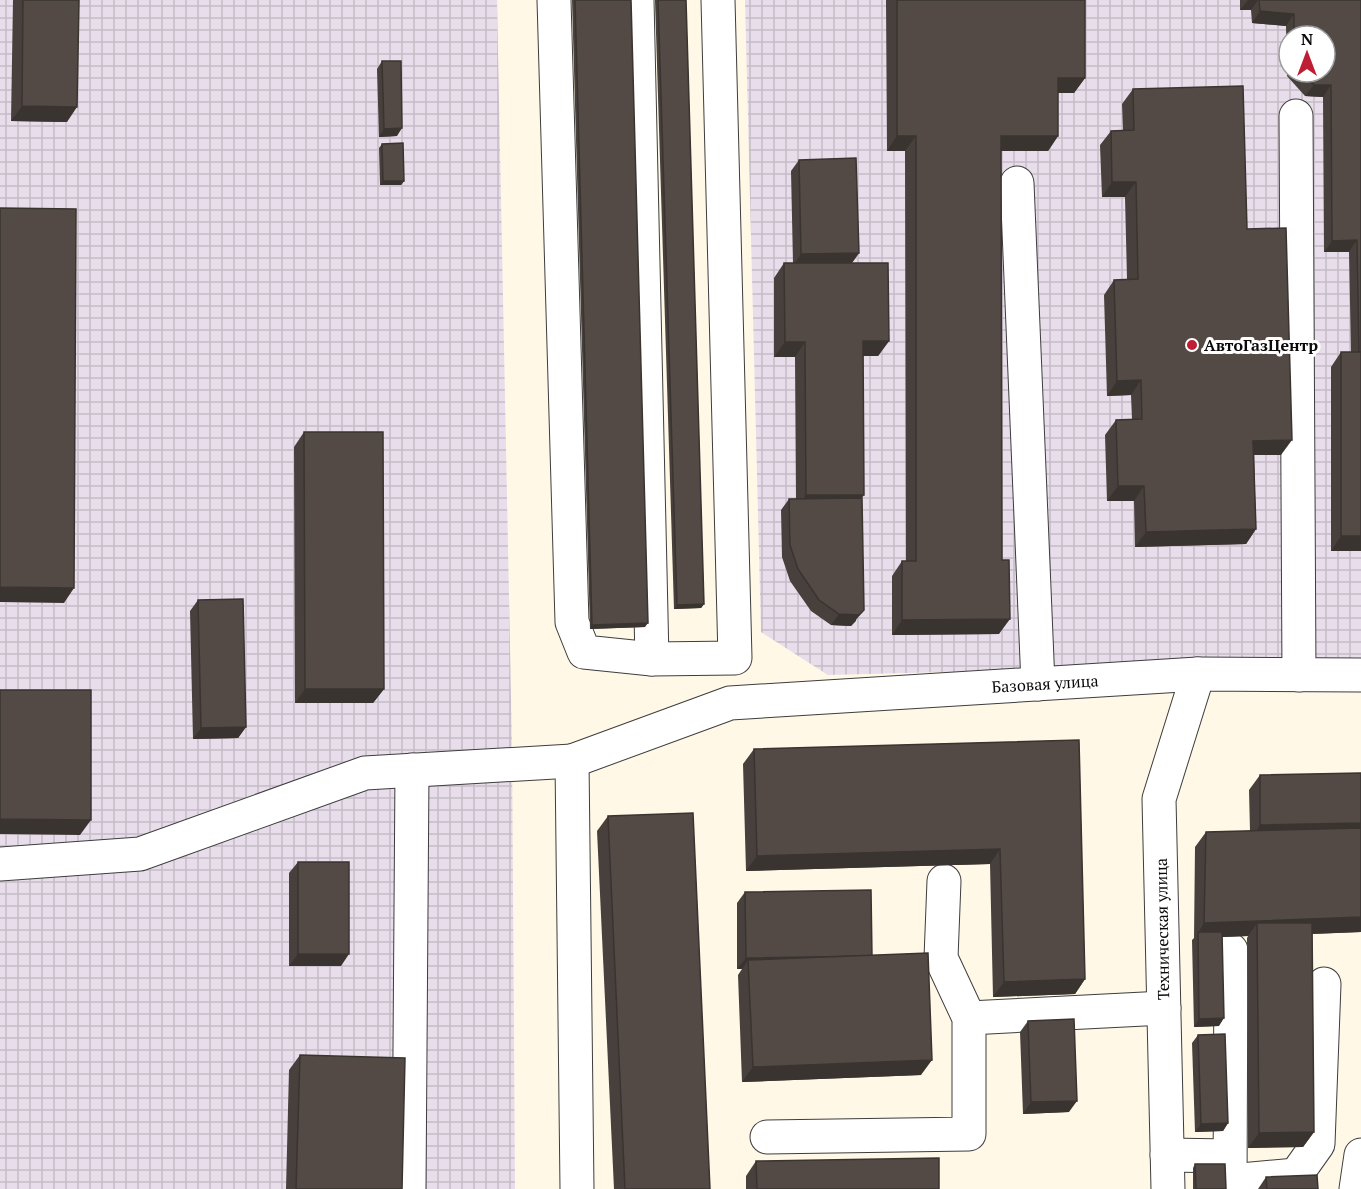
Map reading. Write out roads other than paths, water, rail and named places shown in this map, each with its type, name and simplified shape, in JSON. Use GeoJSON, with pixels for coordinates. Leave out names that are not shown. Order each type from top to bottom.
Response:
{"type":"FeatureCollection","features":[{"type":"Feature","properties":{"kind":"street"},"geometry":{"type":"LineString","coordinates":[[554,0],[572,622],[584,652],[652,659],[735,658],[718,0]]}},
{"type":"Feature","properties":{"kind":"street"},"geometry":{"type":"LineString","coordinates":[[637,0],[652,659]]}},
{"type":"Feature","properties":{"kind":"street"},"geometry":{"type":"LineString","coordinates":[[1296,116],[1299,675]]}},
{"type":"Feature","properties":{"kind":"street"},"geometry":{"type":"LineString","coordinates":[[1017,183],[1038,684]]}},
{"type":"Feature","properties":{"kind":"street"},"geometry":{"type":"LineString","coordinates":[[695,658],[730,702]]}},
{"type":"Feature","properties":{"kind":"street","name":"Базовая улица"},"geometry":{"type":"LineString","coordinates":[[0,864],[140,854],[364,773],[572,761],[730,702],[1198,674],[1361,675]]}},
{"type":"Feature","properties":{"kind":"street","name":"Техническая улица"},"geometry":{"type":"LineString","coordinates":[[1168,1189],[1159,799],[1198,674]]}},
{"type":"Feature","properties":{"kind":"street"},"geometry":{"type":"LineString","coordinates":[[572,761],[577,1189]]}},
{"type":"Feature","properties":{"kind":"street"},"geometry":{"type":"LineString","coordinates":[[409,1189],[412,770]]}},
{"type":"Feature","properties":{"kind":"street"},"geometry":{"type":"LineString","coordinates":[[767,1137],[969,1134],[969,1018],[941,958],[944,881]]}},
{"type":"Feature","properties":{"kind":"street"},"geometry":{"type":"LineString","coordinates":[[1230,1175],[1231,950]]}},
{"type":"Feature","properties":{"kind":"street"},"geometry":{"type":"LineString","coordinates":[[1167,1155],[1230,1175],[1296,1175],[1318,1144],[1324,984]]}},
{"type":"Feature","properties":{"kind":"street"},"geometry":{"type":"LineString","coordinates":[[969,1018],[1164,1008]]}},
{"type":"Feature","properties":{"kind":"street"},"geometry":{"type":"LineString","coordinates":[[1356,1189],[1361,1155]]}},
{"type":"Feature","properties":{"kind":"place","name":"АвтоГазЦентр"},"geometry":{"type":"Point","coordinates":[1192,345]}}]}
